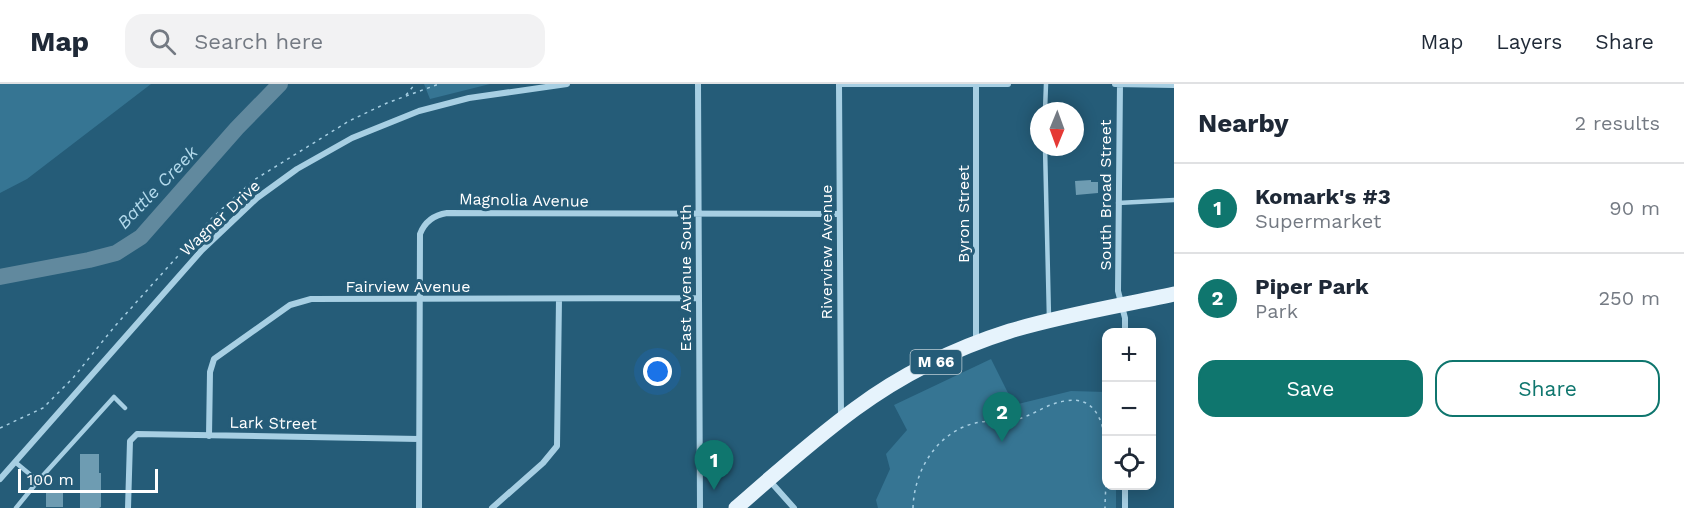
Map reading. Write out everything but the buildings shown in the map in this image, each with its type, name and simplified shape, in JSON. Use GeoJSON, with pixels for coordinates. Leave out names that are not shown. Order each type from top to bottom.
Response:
{"type":"FeatureCollection","features":[{"type":"Feature","properties":{"kind":"main road","name":"M 66"},"geometry":{"type":"LineString","coordinates":[[736,508],[856,408],[906,377],[945,357],[1009,332],[1174,294]]}},
{"type":"Feature","properties":{"kind":"street","name":"Wagner Drive"},"geometry":{"type":"LineString","coordinates":[[0,479],[202,250],[257,198],[297,169],[352,138],[419,111],[468,98],[567,84]]}},
{"type":"Feature","properties":{"kind":"street","name":"East Avenue South"},"geometry":{"type":"LineString","coordinates":[[698,84],[700,508]]}},
{"type":"Feature","properties":{"kind":"street"},"geometry":{"type":"LineString","coordinates":[[840,84],[1008,84]]}},
{"type":"Feature","properties":{"kind":"street","name":"Riverview Avenue"},"geometry":{"type":"LineString","coordinates":[[840,84],[841,420]]}},
{"type":"Feature","properties":{"kind":"street","name":"Byron Street"},"geometry":{"type":"LineString","coordinates":[[976,84],[976,344]]}},
{"type":"Feature","properties":{"kind":"street"},"geometry":{"type":"LineString","coordinates":[[1115,84],[1174,85]]}},
{"type":"Feature","properties":{"kind":"street","name":"South Broad Street"},"geometry":{"type":"LineString","coordinates":[[1120,84],[1118,291],[1125,318],[1125,328]]}},
{"type":"Feature","properties":{"kind":"street","name":"Magnolia Avenue"},"geometry":{"type":"LineString","coordinates":[[419,508],[420,234],[423,227],[435,215],[447,213],[839,214]]}},
{"type":"Feature","properties":{"kind":"street","name":"Fairview Avenue"},"geometry":{"type":"LineString","coordinates":[[209,436],[210,372],[214,359],[290,305],[311,300],[420,298],[698,298]]}},
{"type":"Feature","properties":{"kind":"street"},"geometry":{"type":"LineString","coordinates":[[492,508],[543,463],[557,446],[559,299]]}},
{"type":"Feature","properties":{"kind":"street","name":"Lark Street"},"geometry":{"type":"LineString","coordinates":[[128,508],[130,441],[137,434],[419,439]]}},
{"type":"Feature","properties":{"kind":"street"},"geometry":{"type":"LineString","coordinates":[[769,480],[794,508]]}},
{"type":"Feature","properties":{"kind":"street"},"geometry":{"type":"LineString","coordinates":[[1125,490],[1125,508]]}},
{"type":"Feature","properties":{"kind":"lane"},"geometry":{"type":"LineString","coordinates":[[1045,102],[1046,84]]}},
{"type":"Feature","properties":{"kind":"lane"},"geometry":{"type":"LineString","coordinates":[[1045,156],[1049,321]]}},
{"type":"Feature","properties":{"kind":"lane"},"geometry":{"type":"LineString","coordinates":[[1118,203],[1174,200]]}},
{"type":"Feature","properties":{"kind":"lane"},"geometry":{"type":"LineString","coordinates":[[16,508],[114,397],[125,408]]}},
{"type":"Feature","properties":{"kind":"lane"},"geometry":{"type":"LineString","coordinates":[[15,462],[38,481]]}},
{"type":"Feature","properties":{"kind":"path"},"geometry":{"type":"LineString","coordinates":[[405,96],[415,84]]}},
{"type":"Feature","properties":{"kind":"path"},"geometry":{"type":"LineString","coordinates":[[913,508],[914,493],[925,462],[936,446],[950,434],[965,426],[981,422],[1018,419],[1064,401],[1080,400],[1094,412],[1104,429],[1105,508]]}},
{"type":"Feature","properties":{"kind":"shaded area"},"geometry":{"type":"Polygon","coordinates":[[[0,84],[151,84],[27,179],[0,193],[0,84]]]}},
{"type":"Feature","properties":{"kind":"shaded area"},"geometry":{"type":"Polygon","coordinates":[[[424,84],[490,84],[430,99],[424,84]]]}},
{"type":"Feature","properties":{"kind":"shaded area"},"geometry":{"type":"Polygon","coordinates":[[[991,359],[1014,405],[1071,391],[1102,392],[1102,490],[1116,490],[1116,508],[878,508],[876,500],[890,469],[886,454],[907,430],[894,405],[991,359]]]}},
{"type":"Feature","properties":{"kind":"waterway","name":"Battle Creek"},"geometry":{"type":"LineString","coordinates":[[0,277],[116,253],[141,237],[237,128],[280,84]]}},
{"type":"Feature","properties":{"kind":"place","name":"Piper Park"},"geometry":{"type":"Point","coordinates":[1002,442]}},
{"type":"Feature","properties":{"kind":"place","name":"Komark's #3"},"geometry":{"type":"Point","coordinates":[714,490]}}]}
